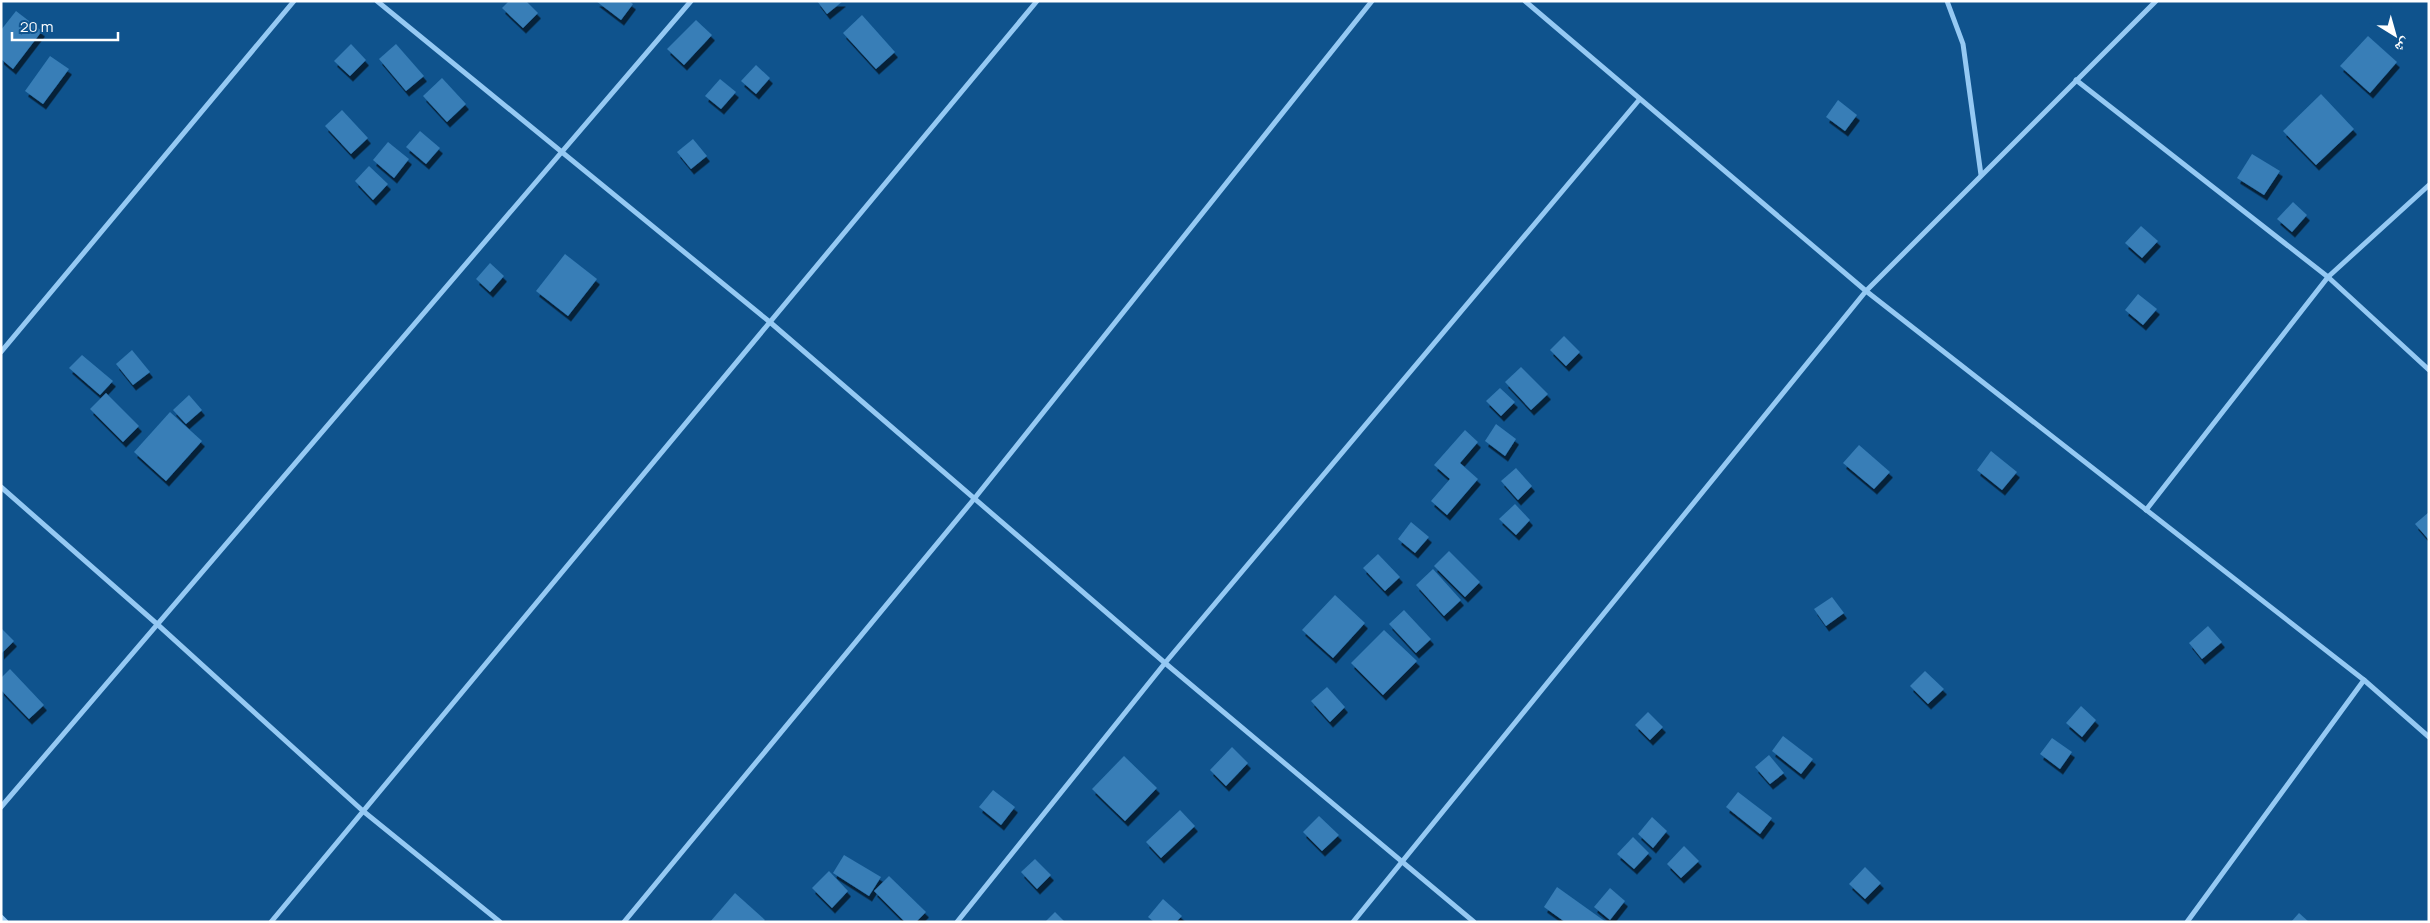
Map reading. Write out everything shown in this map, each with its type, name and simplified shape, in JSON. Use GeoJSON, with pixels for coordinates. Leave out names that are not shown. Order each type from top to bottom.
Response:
{"type":"FeatureCollection","features":[{"type":"Feature","properties":{"kind":"street"},"geometry":{"type":"LineString","coordinates":[[1,352],[294,1]]}},
{"type":"Feature","properties":{"kind":"street"},"geometry":{"type":"LineString","coordinates":[[377,1],[771,323],[1165,664],[1402,864],[1474,922]]}},
{"type":"Feature","properties":{"kind":"street"},"geometry":{"type":"LineString","coordinates":[[1,807],[691,1]]}},
{"type":"Feature","properties":{"kind":"street"},"geometry":{"type":"LineString","coordinates":[[271,922],[1037,1]]}},
{"type":"Feature","properties":{"kind":"street"},"geometry":{"type":"LineString","coordinates":[[624,922],[974,499],[1372,1]]}},
{"type":"Feature","properties":{"kind":"street"},"geometry":{"type":"LineString","coordinates":[[1525,1],[1639,100],[1866,291],[2364,680],[2429,737]]}},
{"type":"Feature","properties":{"kind":"street"},"geometry":{"type":"LineString","coordinates":[[1947,1],[1964,44],[1981,175]]}},
{"type":"Feature","properties":{"kind":"street"},"geometry":{"type":"LineString","coordinates":[[1354,922],[1866,291],[2156,1]]}},
{"type":"Feature","properties":{"kind":"street"},"geometry":{"type":"LineString","coordinates":[[2076,80],[2328,277],[2429,370]]}},
{"type":"Feature","properties":{"kind":"street"},"geometry":{"type":"LineString","coordinates":[[957,922],[1165,664],[1639,100]]}},
{"type":"Feature","properties":{"kind":"street"},"geometry":{"type":"LineString","coordinates":[[2146,510],[2328,277],[2429,185]]}},
{"type":"Feature","properties":{"kind":"street"},"geometry":{"type":"LineString","coordinates":[[1,487],[157,624],[363,811],[500,922]]}},
{"type":"Feature","properties":{"kind":"street"},"geometry":{"type":"LineString","coordinates":[[2187,922],[2364,680]]}},
{"type":"Feature","properties":{"kind":"street"},"geometry":{"type":"LineString","coordinates":[[1,917],[6,922]]}},
{"type":"Feature","properties":{"kind":"building"},"geometry":{"type":"Polygon","coordinates":[[[509,1],[526,1],[538,13],[523,28],[502,8],[509,1]]]}},
{"type":"Feature","properties":{"kind":"building"},"geometry":{"type":"Polygon","coordinates":[[[596,1],[629,1],[633,4],[621,20],[596,1]]]}},
{"type":"Feature","properties":{"kind":"building"},"geometry":{"type":"Polygon","coordinates":[[[817,1],[843,1],[827,14],[817,1]]]}},
{"type":"Feature","properties":{"kind":"building"},"geometry":{"type":"Polygon","coordinates":[[[16,11],[42,31],[13,69],[1,59],[1,30],[16,11]]]}},
{"type":"Feature","properties":{"kind":"building"},"geometry":{"type":"Polygon","coordinates":[[[862,15],[895,52],[876,69],[843,33],[862,15]]]}},
{"type":"Feature","properties":{"kind":"building"},"geometry":{"type":"Polygon","coordinates":[[[696,20],[712,35],[684,65],[667,49],[696,20]]]}},
{"type":"Feature","properties":{"kind":"building"},"geometry":{"type":"Polygon","coordinates":[[[2368,36],[2397,62],[2370,93],[2340,66],[2368,36]]]}},
{"type":"Feature","properties":{"kind":"building"},"geometry":{"type":"Polygon","coordinates":[[[351,44],[366,60],[350,76],[334,61],[351,44]]]}},
{"type":"Feature","properties":{"kind":"building"},"geometry":{"type":"Polygon","coordinates":[[[396,44],[424,76],[406,91],[379,59],[396,44]]]}},
{"type":"Feature","properties":{"kind":"building"},"geometry":{"type":"Polygon","coordinates":[[[50,56],[69,69],[43,104],[25,91],[50,56]]]}},
{"type":"Feature","properties":{"kind":"building"},"geometry":{"type":"Polygon","coordinates":[[[756,65],[770,78],[756,94],[741,81],[756,65]]]}},
{"type":"Feature","properties":{"kind":"building"},"geometry":{"type":"Polygon","coordinates":[[[442,78],[466,104],[447,122],[423,96],[442,78]]]}},
{"type":"Feature","properties":{"kind":"building"},"geometry":{"type":"Polygon","coordinates":[[[720,79],[736,92],[721,109],[705,96],[720,79]]]}},
{"type":"Feature","properties":{"kind":"building"},"geometry":{"type":"Polygon","coordinates":[[[2321,94],[2354,129],[2316,165],[2283,131],[2321,94]]]}},
{"type":"Feature","properties":{"kind":"building"},"geometry":{"type":"Polygon","coordinates":[[[1838,100],[1857,115],[1845,131],[1826,117],[1838,100]]]}},
{"type":"Feature","properties":{"kind":"building"},"geometry":{"type":"Polygon","coordinates":[[[342,110],[368,138],[351,154],[325,126],[342,110]]]}},
{"type":"Feature","properties":{"kind":"building"},"geometry":{"type":"Polygon","coordinates":[[[420,131],[440,148],[426,164],[406,147],[420,131]]]}},
{"type":"Feature","properties":{"kind":"building"},"geometry":{"type":"Polygon","coordinates":[[[693,139],[707,156],[691,169],[677,152],[693,139]]]}},
{"type":"Feature","properties":{"kind":"building"},"geometry":{"type":"Polygon","coordinates":[[[388,142],[409,159],[394,178],[373,160],[388,142]]]}},
{"type":"Feature","properties":{"kind":"building"},"geometry":{"type":"Polygon","coordinates":[[[2252,154],[2280,171],[2264,195],[2237,178],[2252,154]]]}},
{"type":"Feature","properties":{"kind":"building"},"geometry":{"type":"Polygon","coordinates":[[[369,166],[388,184],[373,200],[355,181],[369,166]]]}},
{"type":"Feature","properties":{"kind":"building"},"geometry":{"type":"Polygon","coordinates":[[[2293,202],[2307,215],[2292,232],[2277,219],[2293,202]]]}},
{"type":"Feature","properties":{"kind":"building"},"geometry":{"type":"Polygon","coordinates":[[[2141,226],[2158,241],[2142,258],[2125,243],[2141,226]]]}},
{"type":"Feature","properties":{"kind":"building"},"geometry":{"type":"Polygon","coordinates":[[[565,254],[597,279],[568,316],[536,291],[565,254]]]}},
{"type":"Feature","properties":{"kind":"building"},"geometry":{"type":"Polygon","coordinates":[[[490,263],[504,276],[490,292],[476,279],[490,263]]]}},
{"type":"Feature","properties":{"kind":"building"},"geometry":{"type":"Polygon","coordinates":[[[2138,294],[2157,309],[2143,325],[2125,310],[2138,294]]]}},
{"type":"Feature","properties":{"kind":"building"},"geometry":{"type":"Polygon","coordinates":[[[1564,336],[1580,352],[1566,366],[1550,350],[1564,336]]]}},
{"type":"Feature","properties":{"kind":"building"},"geometry":{"type":"Polygon","coordinates":[[[132,350],[150,372],[133,385],[116,364],[132,350]]]}},
{"type":"Feature","properties":{"kind":"building"},"geometry":{"type":"Polygon","coordinates":[[[82,355],[113,381],[100,395],[69,368],[82,355]]]}},
{"type":"Feature","properties":{"kind":"building"},"geometry":{"type":"Polygon","coordinates":[[[1521,367],[1548,394],[1531,410],[1505,382],[1521,367]]]}},
{"type":"Feature","properties":{"kind":"building"},"geometry":{"type":"Polygon","coordinates":[[[1500,388],[1515,402],[1501,416],[1486,401],[1500,388]]]}},
{"type":"Feature","properties":{"kind":"building"},"geometry":{"type":"Polygon","coordinates":[[[106,393],[139,426],[123,442],[90,409],[106,393]]]}},
{"type":"Feature","properties":{"kind":"building"},"geometry":{"type":"Polygon","coordinates":[[[189,395],[202,410],[186,424],[173,410],[189,395]]]}},
{"type":"Feature","properties":{"kind":"building"},"geometry":{"type":"Polygon","coordinates":[[[170,412],[202,441],[166,481],[134,452],[170,412]]]}},
{"type":"Feature","properties":{"kind":"building"},"geometry":{"type":"Polygon","coordinates":[[[1496,424],[1516,439],[1505,456],[1485,441],[1496,424]]]}},
{"type":"Feature","properties":{"kind":"building"},"geometry":{"type":"Polygon","coordinates":[[[1465,430],[1478,442],[1460,463],[1478,479],[1447,515],[1431,501],[1450,479],[1434,465],[1465,430]]]}},
{"type":"Feature","properties":{"kind":"building"},"geometry":{"type":"Polygon","coordinates":[[[1859,445],[1890,472],[1874,489],[1843,463],[1859,445]]]}},
{"type":"Feature","properties":{"kind":"building"},"geometry":{"type":"Polygon","coordinates":[[[1991,451],[2017,472],[2002,490],[1977,470],[1991,451]]]}},
{"type":"Feature","properties":{"kind":"building"},"geometry":{"type":"Polygon","coordinates":[[[1516,468],[1532,486],[1518,500],[1501,481],[1516,468]]]}},
{"type":"Feature","properties":{"kind":"building"},"geometry":{"type":"Polygon","coordinates":[[[1515,504],[1530,520],[1516,535],[1499,519],[1515,504]]]}},
{"type":"Feature","properties":{"kind":"building"},"geometry":{"type":"Polygon","coordinates":[[[2429,512],[2429,540],[2415,524],[2429,512]]]}},
{"type":"Feature","properties":{"kind":"building"},"geometry":{"type":"Polygon","coordinates":[[[1411,522],[1429,537],[1415,553],[1398,539],[1411,522]]]}},
{"type":"Feature","properties":{"kind":"building"},"geometry":{"type":"Polygon","coordinates":[[[1449,551],[1480,582],[1465,597],[1434,566],[1449,551]]]}},
{"type":"Feature","properties":{"kind":"building"},"geometry":{"type":"Polygon","coordinates":[[[1378,554],[1400,577],[1385,591],[1363,568],[1378,554]]]}},
{"type":"Feature","properties":{"kind":"building"},"geometry":{"type":"Polygon","coordinates":[[[1433,569],[1461,600],[1444,616],[1416,585],[1433,569]]]}},
{"type":"Feature","properties":{"kind":"building"},"geometry":{"type":"Polygon","coordinates":[[[1335,595],[1365,623],[1333,658],[1302,630],[1335,595]]]}},
{"type":"Feature","properties":{"kind":"building"},"geometry":{"type":"Polygon","coordinates":[[[1832,597],[1844,613],[1826,626],[1814,609],[1832,597]]]}},
{"type":"Feature","properties":{"kind":"building"},"geometry":{"type":"Polygon","coordinates":[[[1404,610],[1431,639],[1416,653],[1389,624],[1404,610]]]}},
{"type":"Feature","properties":{"kind":"building"},"geometry":{"type":"Polygon","coordinates":[[[2208,626],[2222,642],[2202,659],[2189,643],[2208,626]]]}},
{"type":"Feature","properties":{"kind":"building"},"geometry":{"type":"Polygon","coordinates":[[[1,628],[14,641],[1,654],[1,628]]]}},
{"type":"Feature","properties":{"kind":"building"},"geometry":{"type":"Polygon","coordinates":[[[1384,630],[1417,661],[1383,695],[1351,663],[1384,630]]]}},
{"type":"Feature","properties":{"kind":"building"},"geometry":{"type":"Polygon","coordinates":[[[10,669],[44,705],[29,719],[1,690],[1,678],[10,669]]]}},
{"type":"Feature","properties":{"kind":"building"},"geometry":{"type":"Polygon","coordinates":[[[1925,671],[1944,689],[1928,704],[1910,686],[1925,671]]]}},
{"type":"Feature","properties":{"kind":"building"},"geometry":{"type":"Polygon","coordinates":[[[1327,687],[1345,707],[1330,722],[1311,701],[1327,687]]]}},
{"type":"Feature","properties":{"kind":"building"},"geometry":{"type":"Polygon","coordinates":[[[2081,706],[2096,720],[2082,737],[2066,723],[2081,706]]]}},
{"type":"Feature","properties":{"kind":"building"},"geometry":{"type":"Polygon","coordinates":[[[1648,712],[1663,727],[1650,740],[1635,725],[1648,712]]]}},
{"type":"Feature","properties":{"kind":"building"},"geometry":{"type":"Polygon","coordinates":[[[1783,736],[1813,759],[1801,774],[1772,751],[1783,736]]]}},
{"type":"Feature","properties":{"kind":"building"},"geometry":{"type":"Polygon","coordinates":[[[2052,738],[2072,752],[2060,769],[2040,754],[2052,738]]]}},
{"type":"Feature","properties":{"kind":"building"},"geometry":{"type":"Polygon","coordinates":[[[1232,747],[1248,763],[1226,786],[1210,770],[1232,747]]]}},
{"type":"Feature","properties":{"kind":"building"},"geometry":{"type":"Polygon","coordinates":[[[1769,755],[1784,773],[1770,784],[1755,767],[1769,755]]]}},
{"type":"Feature","properties":{"kind":"building"},"geometry":{"type":"Polygon","coordinates":[[[1124,756],[1157,788],[1125,821],[1092,789],[1124,756]]]}},
{"type":"Feature","properties":{"kind":"building"},"geometry":{"type":"Polygon","coordinates":[[[993,790],[1015,807],[1001,825],[979,807],[993,790]]]}},
{"type":"Feature","properties":{"kind":"building"},"geometry":{"type":"Polygon","coordinates":[[[1738,792],[1772,818],[1760,834],[1726,807],[1738,792]]]}},
{"type":"Feature","properties":{"kind":"building"},"geometry":{"type":"Polygon","coordinates":[[[1180,810],[1195,826],[1161,858],[1146,842],[1180,810]]]}},
{"type":"Feature","properties":{"kind":"building"},"geometry":{"type":"Polygon","coordinates":[[[1319,816],[1339,835],[1322,851],[1303,832],[1319,816]]]}},
{"type":"Feature","properties":{"kind":"building"},"geometry":{"type":"Polygon","coordinates":[[[1652,817],[1667,831],[1653,848],[1638,834],[1652,817]]]}},
{"type":"Feature","properties":{"kind":"building"},"geometry":{"type":"Polygon","coordinates":[[[1633,837],[1649,853],[1634,869],[1617,854],[1633,837]]]}},
{"type":"Feature","properties":{"kind":"building"},"geometry":{"type":"Polygon","coordinates":[[[1684,846],[1699,861],[1681,878],[1667,864],[1684,846]]]}},
{"type":"Feature","properties":{"kind":"building"},"geometry":{"type":"Polygon","coordinates":[[[844,855],[881,877],[869,896],[833,873],[844,855]]]}},
{"type":"Feature","properties":{"kind":"building"},"geometry":{"type":"Polygon","coordinates":[[[1035,859],[1051,875],[1037,889],[1021,872],[1035,859]]]}},
{"type":"Feature","properties":{"kind":"building"},"geometry":{"type":"Polygon","coordinates":[[[1865,867],[1881,883],[1865,899],[1849,884],[1865,867]]]}},
{"type":"Feature","properties":{"kind":"building"},"geometry":{"type":"Polygon","coordinates":[[[829,871],[848,891],[832,908],[812,888],[829,871]]]}},
{"type":"Feature","properties":{"kind":"building"},"geometry":{"type":"Polygon","coordinates":[[[889,876],[926,912],[916,922],[905,922],[874,891],[889,876]]]}},
{"type":"Feature","properties":{"kind":"building"},"geometry":{"type":"Polygon","coordinates":[[[1557,887],[1606,922],[1565,922],[1544,907],[1557,887]]]}},
{"type":"Feature","properties":{"kind":"building"},"geometry":{"type":"Polygon","coordinates":[[[1610,888],[1625,901],[1610,920],[1594,907],[1610,888]]]}},
{"type":"Feature","properties":{"kind":"building"},"geometry":{"type":"Polygon","coordinates":[[[735,893],[765,920],[763,922],[710,922],[735,893]]]}},
{"type":"Feature","properties":{"kind":"building"},"geometry":{"type":"Polygon","coordinates":[[[1163,899],[1182,916],[1176,922],[1154,922],[1148,917],[1163,899]]]}},
{"type":"Feature","properties":{"kind":"building"},"geometry":{"type":"Polygon","coordinates":[[[1055,912],[1065,922],[1045,922],[1055,912]]]}},
{"type":"Feature","properties":{"kind":"building"},"geometry":{"type":"Polygon","coordinates":[[[2299,913],[2309,922],[2291,922],[2299,913]]]}}]}
